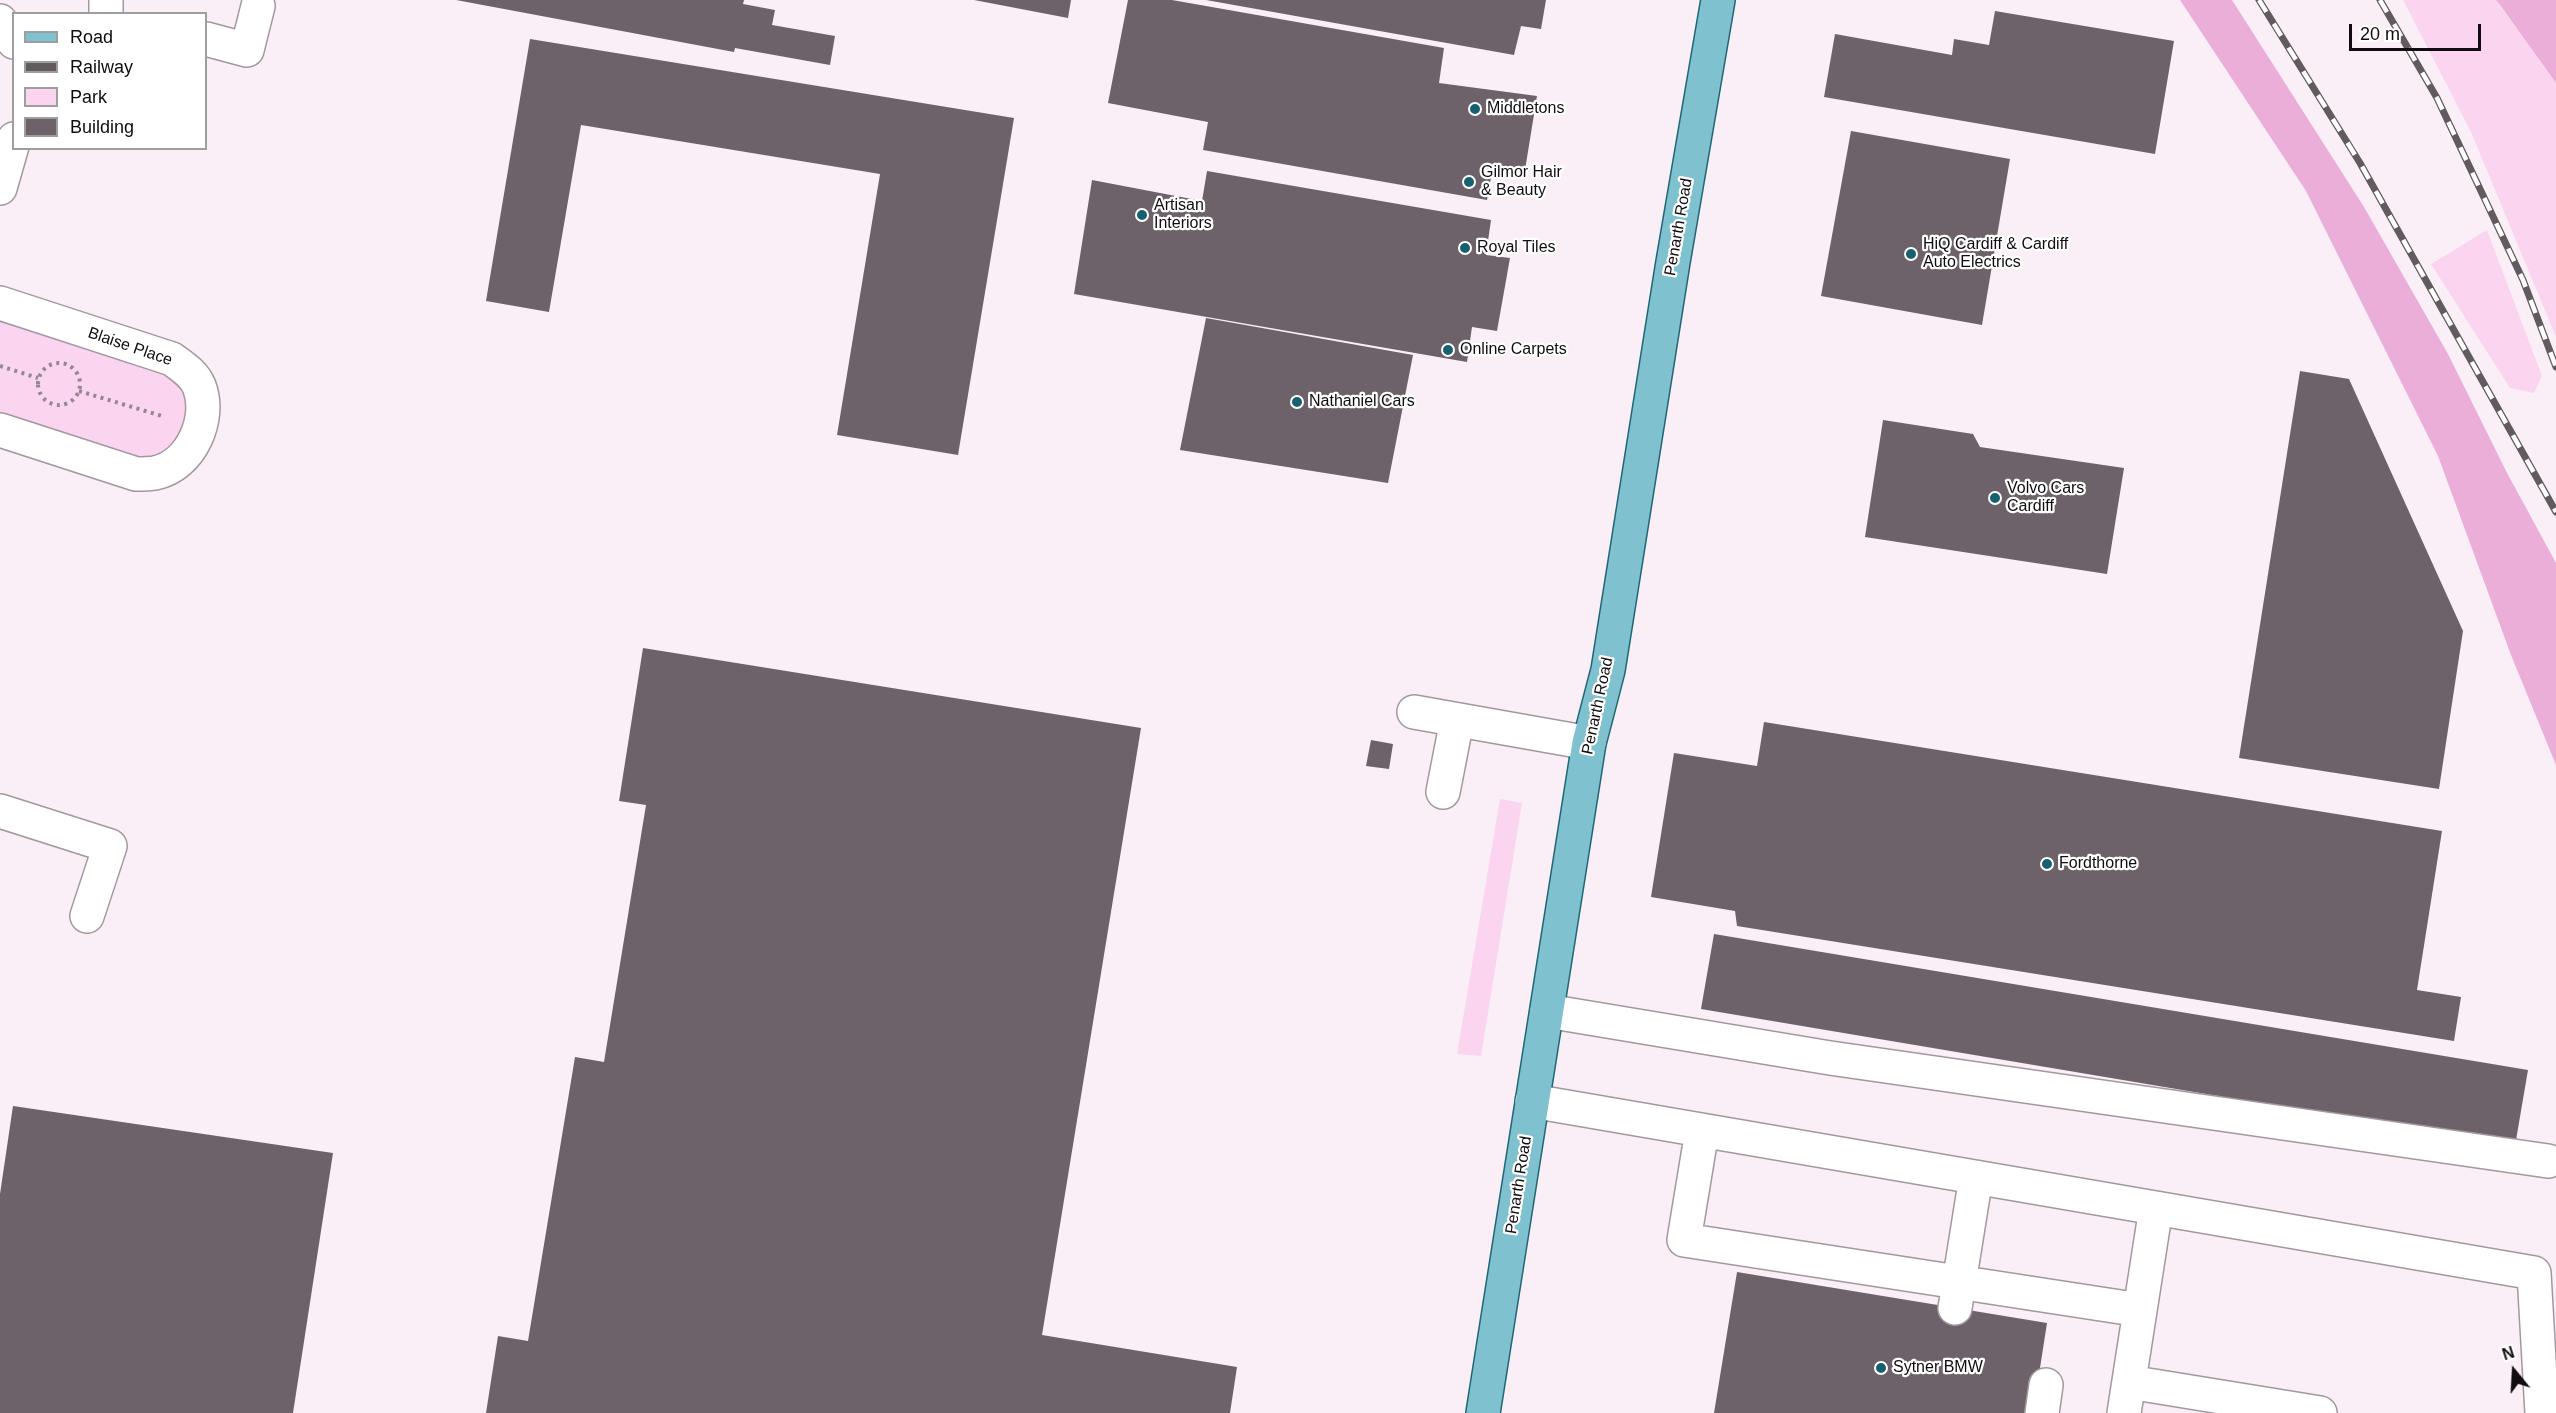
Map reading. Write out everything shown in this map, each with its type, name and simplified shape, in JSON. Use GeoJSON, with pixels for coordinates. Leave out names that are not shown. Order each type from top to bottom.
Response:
{"type":"FeatureCollection","features":[{"type":"Feature","properties":{"kind":"main road","name":"Penarth Road"},"geometry":{"type":"LineString","coordinates":[[1483,1413],[1589,743],[1608,670],[1673,262],[1718,0]]}},
{"type":"Feature","properties":{"kind":"street"},"geometry":{"type":"LineString","coordinates":[[207,39],[247,50],[258,6]]}},
{"type":"Feature","properties":{"kind":"street"},"geometry":{"type":"LineString","coordinates":[[0,21],[12,39]]}},
{"type":"Feature","properties":{"kind":"street"},"geometry":{"type":"LineString","coordinates":[[0,188],[12,146]]}},
{"type":"Feature","properties":{"kind":"street","name":"Blaise Place"},"geometry":{"type":"LineString","coordinates":[[0,303],[172,360],[188,370],[199,386],[203,406],[201,427],[190,450],[176,464],[156,473],[136,474],[0,430]]}},
{"type":"Feature","properties":{"kind":"street"},"geometry":{"type":"LineString","coordinates":[[1414,712],[1589,743]]}},
{"type":"Feature","properties":{"kind":"street"},"geometry":{"type":"LineString","coordinates":[[1443,792],[1457,720]]}},
{"type":"Feature","properties":{"kind":"street"},"geometry":{"type":"LineString","coordinates":[[0,811],[110,846],[87,915]]}},
{"type":"Feature","properties":{"kind":"street"},"geometry":{"type":"LineString","coordinates":[[1547,1011],[1842,1060],[2548,1161]]}},
{"type":"Feature","properties":{"kind":"street"},"geometry":{"type":"LineString","coordinates":[[1532,1101],[2534,1273],[2542,1413]]}},
{"type":"Feature","properties":{"kind":"street"},"geometry":{"type":"LineString","coordinates":[[1702,1131],[1684,1240],[1957,1294],[2140,1310]]}},
{"type":"Feature","properties":{"kind":"street"},"geometry":{"type":"LineString","coordinates":[[1957,1294],[1976,1177]]}},
{"type":"Feature","properties":{"kind":"street"},"geometry":{"type":"LineString","coordinates":[[2156,1208],[2126,1397],[2320,1413]]}},
{"type":"Feature","properties":{"kind":"path"},"geometry":{"type":"LineString","coordinates":[[63,363],[77,373],[79,391],[68,404],[53,405],[41,396],[38,378],[49,366],[63,363]]}},
{"type":"Feature","properties":{"kind":"path"},"geometry":{"type":"LineString","coordinates":[[0,366],[38,378]]}},
{"type":"Feature","properties":{"kind":"path"},"geometry":{"type":"LineString","coordinates":[[79,391],[201,427]]}},
{"type":"Feature","properties":{"kind":"green space"},"geometry":{"type":"Polygon","coordinates":[[[2403,0],[2496,0],[2556,83],[2556,337],[2471,132],[2403,0]]]}},
{"type":"Feature","properties":{"kind":"green space"},"geometry":{"type":"Polygon","coordinates":[[[2487,230],[2542,376],[2534,393],[2510,388],[2431,264],[2487,230]]]}},
{"type":"Feature","properties":{"kind":"green space"},"geometry":{"type":"Polygon","coordinates":[[[0,303],[172,359],[203,407],[156,473],[0,430],[0,303]]]}},
{"type":"Feature","properties":{"kind":"green space"},"geometry":{"type":"Polygon","coordinates":[[[1500,799],[1522,803],[1481,1056],[1457,1054],[1500,799]]]}},
{"type":"Feature","properties":{"kind":"shaded area"},"geometry":{"type":"Polygon","coordinates":[[[2180,0],[2232,0],[2364,207],[2448,354],[2506,471],[2556,563],[2556,765],[2511,655],[2438,456],[2306,191],[2180,0]]]}},
{"type":"Feature","properties":{"kind":"shaded area"},"geometry":{"type":"Polygon","coordinates":[[[2496,0],[2556,0],[2556,83],[2500,5],[2496,0]]]}},
{"type":"Feature","properties":{"kind":"building"},"geometry":{"type":"Polygon","coordinates":[[[456,0],[744,0],[743,4],[775,10],[772,25],[835,36],[830,65],[735,48],[734,52],[456,0]]]}},
{"type":"Feature","properties":{"kind":"building"},"geometry":{"type":"Polygon","coordinates":[[[974,0],[1071,0],[1068,18],[974,0]]]}},
{"type":"Feature","properties":{"kind":"building"},"geometry":{"type":"Polygon","coordinates":[[[1128,0],[1172,0],[1444,48],[1439,83],[1537,96],[1525,170],[1493,166],[1487,200],[1203,150],[1208,122],[1108,103],[1128,0]]]}},
{"type":"Feature","properties":{"kind":"building"},"geometry":{"type":"Polygon","coordinates":[[[1206,0],[1546,0],[1541,29],[1521,26],[1514,55],[1206,0]]]}},
{"type":"Feature","properties":{"kind":"building"},"geometry":{"type":"Polygon","coordinates":[[[1995,11],[2174,41],[2155,154],[1824,97],[1835,34],[1952,55],[1954,39],[1989,45],[1995,11]]]}},
{"type":"Feature","properties":{"kind":"building"},"geometry":{"type":"Polygon","coordinates":[[[530,39],[1014,118],[958,455],[837,435],[880,174],[581,125],[549,312],[486,301],[530,39]]]}},
{"type":"Feature","properties":{"kind":"building","name":"HiQ Cardiff & Cardiff Auto Electrics"},"geometry":{"type":"Polygon","coordinates":[[[1851,131],[2010,159],[1982,325],[1821,296],[1851,131]]]}},
{"type":"Feature","properties":{"kind":"building"},"geometry":{"type":"Polygon","coordinates":[[[1207,171],[1491,220],[1486,255],[1510,258],[1497,331],[1472,327],[1467,362],[1074,294],[1092,180],[1202,201],[1207,171]]]}},
{"type":"Feature","properties":{"kind":"building","name":"Nathaniel Cars"},"geometry":{"type":"Polygon","coordinates":[[[1206,318],[1413,355],[1388,483],[1180,450],[1206,318]]]}},
{"type":"Feature","properties":{"kind":"building"},"geometry":{"type":"Polygon","coordinates":[[[2300,371],[2349,379],[2463,631],[2439,789],[2239,758],[2300,371]]]}},
{"type":"Feature","properties":{"kind":"building","name":"Volvo Cars Cardiff"},"geometry":{"type":"Polygon","coordinates":[[[1883,420],[1973,434],[1980,447],[2124,468],[2107,574],[1865,537],[1883,420]]]}},
{"type":"Feature","properties":{"kind":"building"},"geometry":{"type":"Polygon","coordinates":[[[643,648],[1141,728],[1042,1335],[1237,1367],[1230,1413],[486,1413],[498,1336],[528,1341],[575,1057],[604,1062],[646,805],[619,801],[643,648]]]}},
{"type":"Feature","properties":{"kind":"building","name":"Fordthorne"},"geometry":{"type":"Polygon","coordinates":[[[1764,722],[2442,831],[2417,990],[2461,997],[2454,1041],[1737,926],[1735,911],[1651,897],[1674,753],[1757,766],[1764,722]]]}},
{"type":"Feature","properties":{"kind":"building"},"geometry":{"type":"Polygon","coordinates":[[[1371,740],[1393,744],[1389,769],[1366,766],[1371,740]]]}},
{"type":"Feature","properties":{"kind":"building"},"geometry":{"type":"Polygon","coordinates":[[[1714,934],[2528,1070],[2515,1146],[1701,1009],[1714,934]]]}},
{"type":"Feature","properties":{"kind":"building"},"geometry":{"type":"Polygon","coordinates":[[[13,1106],[333,1153],[293,1413],[0,1413],[0,1194],[13,1106]]]}},
{"type":"Feature","properties":{"kind":"building","name":"Sytner BMW"},"geometry":{"type":"Polygon","coordinates":[[[1737,1272],[2047,1323],[2033,1413],[1714,1413],[1737,1272]]]}},
{"type":"Feature","properties":{"kind":"railway"},"geometry":{"type":"LineString","coordinates":[[2259,0],[2360,163],[2556,512]]}},
{"type":"Feature","properties":{"kind":"railway"},"geometry":{"type":"LineString","coordinates":[[2380,0],[2437,98],[2523,280],[2556,367]]}},
{"type":"Feature","properties":{"kind":"place","name":"Middletons"},"geometry":{"type":"Point","coordinates":[1475,109]}},
{"type":"Feature","properties":{"kind":"place","name":"Gilmor Hair & Beauty"},"geometry":{"type":"Point","coordinates":[1469,182]}},
{"type":"Feature","properties":{"kind":"place","name":"Artisan Interiors"},"geometry":{"type":"Point","coordinates":[1142,215]}},
{"type":"Feature","properties":{"kind":"place","name":"Royal Tiles"},"geometry":{"type":"Point","coordinates":[1465,248]}},
{"type":"Feature","properties":{"kind":"place","name":"HiQ Cardiff & Cardiff Auto Electrics"},"geometry":{"type":"Point","coordinates":[1911,254]}},
{"type":"Feature","properties":{"kind":"place","name":"Online Carpets"},"geometry":{"type":"Point","coordinates":[1448,350]}},
{"type":"Feature","properties":{"kind":"place","name":"Nathaniel Cars"},"geometry":{"type":"Point","coordinates":[1297,402]}},
{"type":"Feature","properties":{"kind":"place","name":"Volvo Cars Cardiff"},"geometry":{"type":"Point","coordinates":[1995,498]}},
{"type":"Feature","properties":{"kind":"place","name":"Fordthorne"},"geometry":{"type":"Point","coordinates":[2047,864]}},
{"type":"Feature","properties":{"kind":"place","name":"Sytner BMW"},"geometry":{"type":"Point","coordinates":[1881,1368]}}]}
